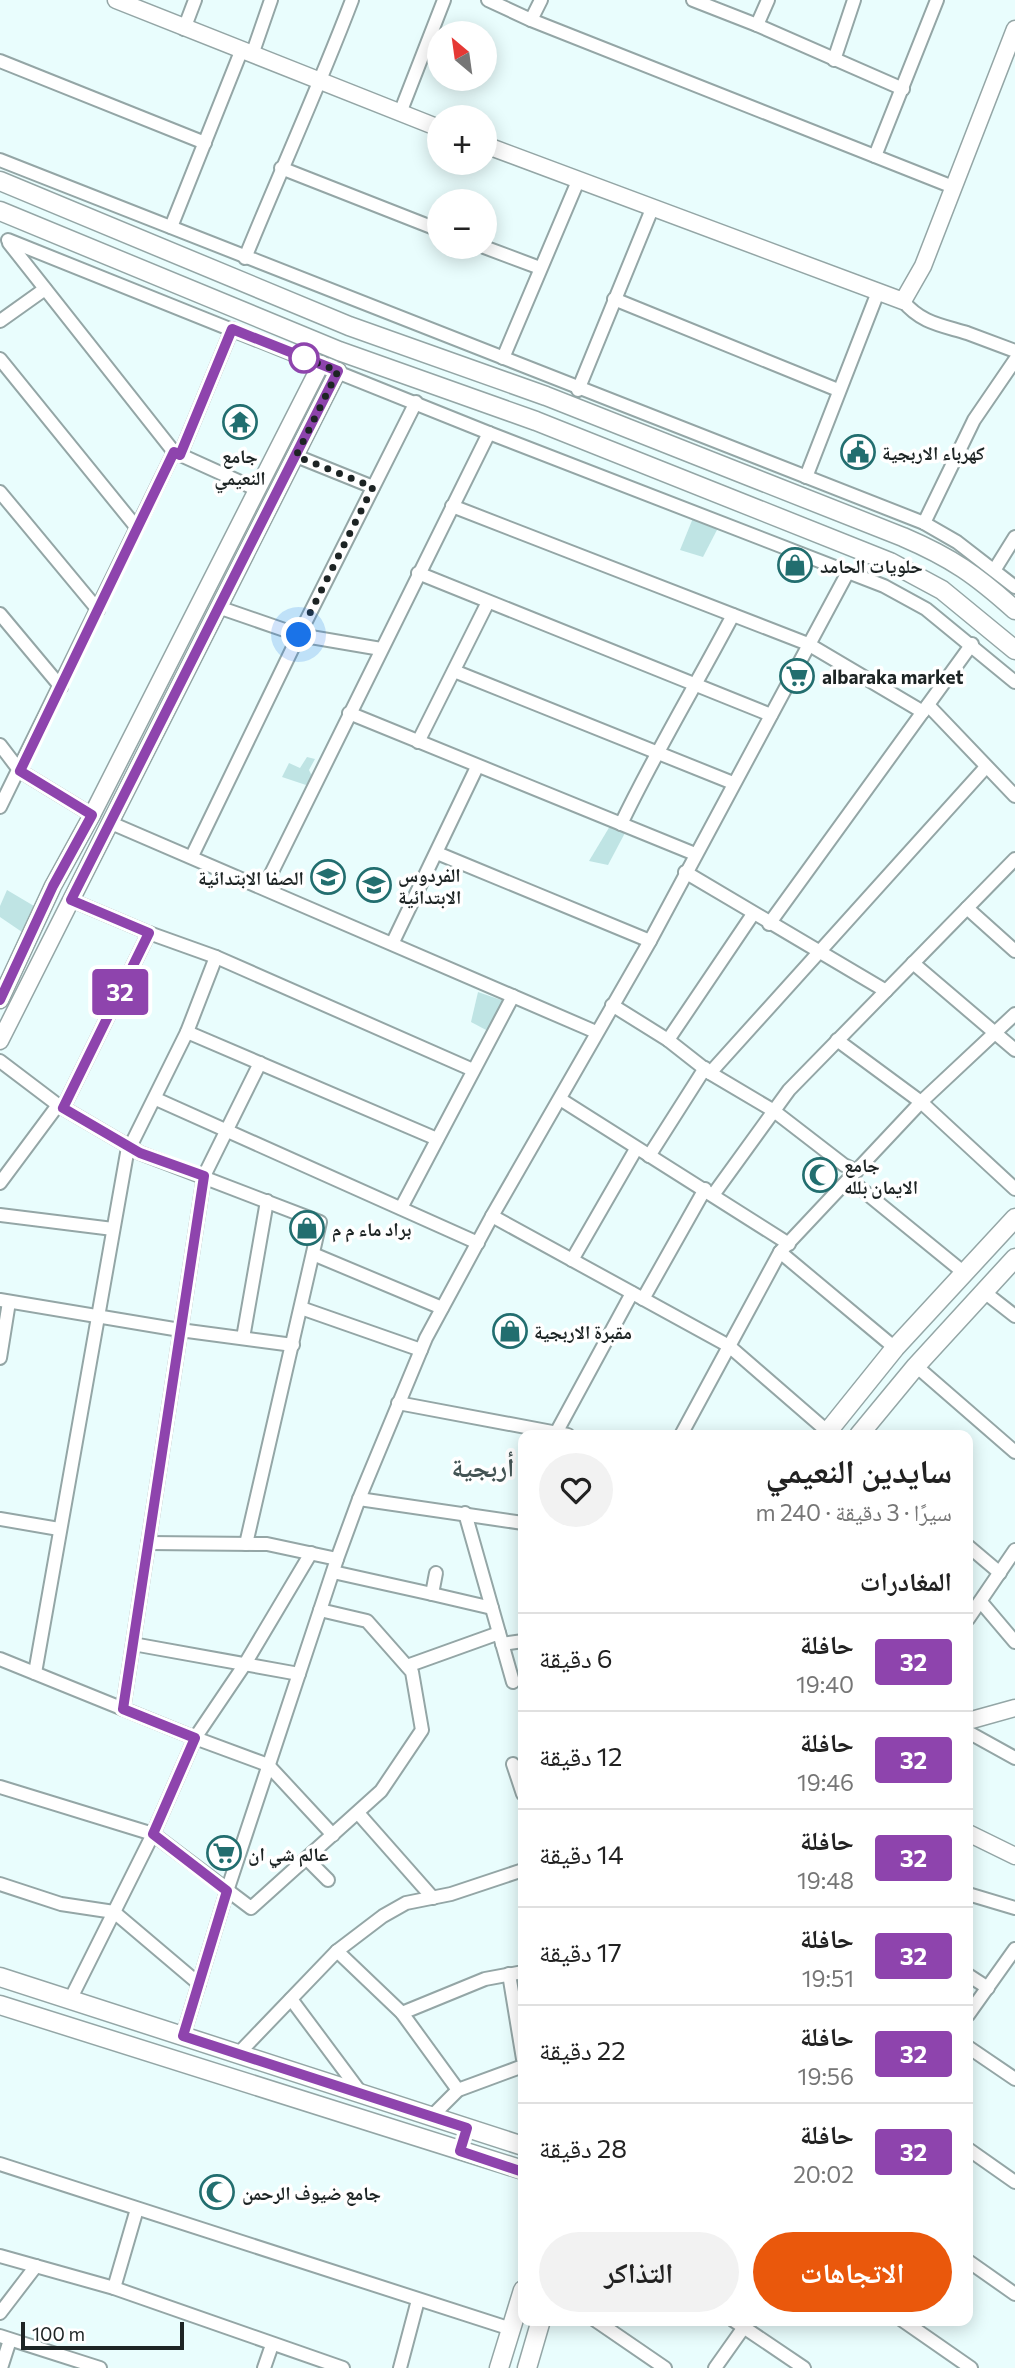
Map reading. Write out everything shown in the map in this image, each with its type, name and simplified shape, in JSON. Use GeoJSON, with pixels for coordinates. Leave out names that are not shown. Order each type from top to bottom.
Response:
{"type":"FeatureCollection","features":[{"type":"Feature","properties":{"kind":"main road"},"geometry":{"type":"LineString","coordinates":[[0,181],[349,326],[546,396],[945,555],[976,576],[1015,610]]}},
{"type":"Feature","properties":{"kind":"main road"},"geometry":{"type":"LineString","coordinates":[[25,220],[38,213],[39,203],[34,195]]}},
{"type":"Feature","properties":{"kind":"main road"},"geometry":{"type":"LineString","coordinates":[[0,211],[339,351],[536,421],[890,562],[942,590],[1015,650]]}},
{"type":"Feature","properties":{"kind":"main road"},"geometry":{"type":"LineString","coordinates":[[828,1430],[895,1348],[1015,1218]]}},
{"type":"Feature","properties":{"kind":"main road"},"geometry":{"type":"LineString","coordinates":[[863,1430],[916,1366],[1015,1258]]}},
{"type":"Feature","properties":{"kind":"main road"},"geometry":{"type":"LineString","coordinates":[[0,1977],[518,2143]]}},
{"type":"Feature","properties":{"kind":"main road"},"geometry":{"type":"LineString","coordinates":[[22,2011],[29,2011],[37,2002],[36,1994],[28,1986]]}},
{"type":"Feature","properties":{"kind":"main road"},"geometry":{"type":"LineString","coordinates":[[74,2029],[68,2024],[67,2012],[77,2002]]}},
{"type":"Feature","properties":{"kind":"main road"},"geometry":{"type":"LineString","coordinates":[[0,2005],[518,2169]]}},
{"type":"Feature","properties":{"kind":"main road"},"geometry":{"type":"LineString","coordinates":[[460,2151],[467,2128]]}},
{"type":"Feature","properties":{"kind":"main road"},"geometry":{"type":"LineString","coordinates":[[499,2368],[518,2306]]}},
{"type":"Feature","properties":{"kind":"main road"},"geometry":{"type":"LineString","coordinates":[[527,2368],[539,2326]]}},
{"type":"Feature","properties":{"kind":"street"},"geometry":{"type":"LineString","coordinates":[[116,0],[427,123]]}},
{"type":"Feature","properties":{"kind":"street"},"geometry":{"type":"LineString","coordinates":[[184,29],[195,0]]}},
{"type":"Feature","properties":{"kind":"street"},"geometry":{"type":"LineString","coordinates":[[171,227],[205,143],[271,0]]}},
{"type":"Feature","properties":{"kind":"street"},"geometry":{"type":"LineString","coordinates":[[246,258],[281,168],[321,82],[352,0]]}},
{"type":"Feature","properties":{"kind":"street"},"geometry":{"type":"LineString","coordinates":[[400,113],[444,0]]}},
{"type":"Feature","properties":{"kind":"street"},"geometry":{"type":"LineString","coordinates":[[488,0],[531,20],[953,187]]}},
{"type":"Feature","properties":{"kind":"street"},"geometry":{"type":"LineString","coordinates":[[531,20],[541,0]]}},
{"type":"Feature","properties":{"kind":"street"},"geometry":{"type":"LineString","coordinates":[[693,0],[757,24],[903,89]]}},
{"type":"Feature","properties":{"kind":"street"},"geometry":{"type":"LineString","coordinates":[[757,24],[768,0]]}},
{"type":"Feature","properties":{"kind":"street"},"geometry":{"type":"LineString","coordinates":[[834,60],[854,0]]}},
{"type":"Feature","properties":{"kind":"street"},"geometry":{"type":"LineString","coordinates":[[875,156],[937,0]]}},
{"type":"Feature","properties":{"kind":"street"},"geometry":{"type":"LineString","coordinates":[[903,301],[923,266],[1015,29]]}},
{"type":"Feature","properties":{"kind":"street"},"geometry":{"type":"LineString","coordinates":[[0,61],[205,143]]}},
{"type":"Feature","properties":{"kind":"street"},"geometry":{"type":"LineString","coordinates":[[497,150],[903,301],[912,313],[931,325],[973,335],[1015,351]]}},
{"type":"Feature","properties":{"kind":"street"},"geometry":{"type":"LineString","coordinates":[[0,160],[579,390],[924,523],[995,569],[1015,587]]}},
{"type":"Feature","properties":{"kind":"street"},"geometry":{"type":"LineString","coordinates":[[281,168],[427,225]]}},
{"type":"Feature","properties":{"kind":"street"},"geometry":{"type":"LineString","coordinates":[[503,358],[578,181]]}},
{"type":"Feature","properties":{"kind":"street"},"geometry":{"type":"LineString","coordinates":[[579,390],[652,209]]}},
{"type":"Feature","properties":{"kind":"street"},"geometry":{"type":"LineString","coordinates":[[4,239],[177,454],[258,490]]}},
{"type":"Feature","properties":{"kind":"street"},"geometry":{"type":"LineString","coordinates":[[4,239],[489,433],[848,572],[915,601],[1015,682]]}},
{"type":"Feature","properties":{"kind":"street"},"geometry":{"type":"LineString","coordinates":[[497,252],[540,268]]}},
{"type":"Feature","properties":{"kind":"street"},"geometry":{"type":"LineString","coordinates":[[0,321],[45,289]]}},
{"type":"Feature","properties":{"kind":"street"},"geometry":{"type":"LineString","coordinates":[[806,477],[878,292]]}},
{"type":"Feature","properties":{"kind":"street"},"geometry":{"type":"LineString","coordinates":[[614,299],[838,390]]}},
{"type":"Feature","properties":{"kind":"street"},"geometry":{"type":"LineString","coordinates":[[0,807],[177,454],[232,329]]}},
{"type":"Feature","properties":{"kind":"street"},"geometry":{"type":"LineString","coordinates":[[0,359],[138,528]]}},
{"type":"Feature","properties":{"kind":"street"},"geometry":{"type":"LineString","coordinates":[[924,523],[974,420],[1015,360]]}},
{"type":"Feature","properties":{"kind":"street"},"geometry":{"type":"LineString","coordinates":[[1,994],[53,886],[92,815],[321,364]]}},
{"type":"Feature","properties":{"kind":"street"},"geometry":{"type":"LineString","coordinates":[[2,1034],[338,371]]}},
{"type":"Feature","properties":{"kind":"street"},"geometry":{"type":"LineString","coordinates":[[192,856],[416,402]]}},
{"type":"Feature","properties":{"kind":"street"},"geometry":{"type":"LineString","coordinates":[[264,888],[489,433]]}},
{"type":"Feature","properties":{"kind":"street"},"geometry":{"type":"LineString","coordinates":[[719,465],[727,447]]}},
{"type":"Feature","properties":{"kind":"street"},"geometry":{"type":"LineString","coordinates":[[296,456],[373,487]]}},
{"type":"Feature","properties":{"kind":"street"},"geometry":{"type":"LineString","coordinates":[[0,492],[98,610]]}},
{"type":"Feature","properties":{"kind":"street"},"geometry":{"type":"LineString","coordinates":[[452,506],[808,644],[925,708],[1015,796]]}},
{"type":"Feature","properties":{"kind":"street"},"geometry":{"type":"LineString","coordinates":[[995,569],[1015,537]]}},
{"type":"Feature","properties":{"kind":"street"},"geometry":{"type":"LineString","coordinates":[[183,2036],[227,1891],[337,1559],[421,1350],[492,1216],[650,941],[848,572]]}},
{"type":"Feature","properties":{"kind":"street"},"geometry":{"type":"LineString","coordinates":[[418,573],[771,715]]}},
{"type":"Feature","properties":{"kind":"street"},"geometry":{"type":"LineString","coordinates":[[418,742],[488,602]]}},
{"type":"Feature","properties":{"kind":"street"},"geometry":{"type":"LineString","coordinates":[[218,607],[299,635],[381,649]]}},
{"type":"Feature","properties":{"kind":"street"},"geometry":{"type":"LineString","coordinates":[[0,614],[61,687]]}},
{"type":"Feature","properties":{"kind":"street"},"geometry":{"type":"LineString","coordinates":[[621,824],[656,752],[733,615]]}},
{"type":"Feature","properties":{"kind":"street"},"geometry":{"type":"LineString","coordinates":[[769,924],[972,645]]}},
{"type":"Feature","properties":{"kind":"street"},"geometry":{"type":"LineString","coordinates":[[178,646],[196,652]]}},
{"type":"Feature","properties":{"kind":"street"},"geometry":{"type":"LineString","coordinates":[[454,671],[733,783]]}},
{"type":"Feature","properties":{"kind":"street"},"geometry":{"type":"LineString","coordinates":[[349,713],[695,854]]}},
{"type":"Feature","properties":{"kind":"street"},"geometry":{"type":"LineString","coordinates":[[0,745],[20,771],[92,815]]}},
{"type":"Feature","properties":{"kind":"street"},"geometry":{"type":"LineString","coordinates":[[393,942],[477,766]]}},
{"type":"Feature","properties":{"kind":"street"},"geometry":{"type":"LineString","coordinates":[[649,1156],[708,1070],[819,952],[986,766]]}},
{"type":"Feature","properties":{"kind":"street"},"geometry":{"type":"LineString","coordinates":[[111,823],[393,942],[596,1032]]}},
{"type":"Feature","properties":{"kind":"street"},"geometry":{"type":"LineString","coordinates":[[437,853],[650,941]]}},
{"type":"Feature","properties":{"kind":"street"},"geometry":{"type":"LineString","coordinates":[[564,1430],[638,1296],[709,1192],[789,1090],[1015,859]]}},
{"type":"Feature","properties":{"kind":"street"},"geometry":{"type":"LineString","coordinates":[[685,872],[886,991]]}},
{"type":"Feature","properties":{"kind":"street"},"geometry":{"type":"LineString","coordinates":[[71,900],[149,933],[216,957],[473,1070]]}},
{"type":"Feature","properties":{"kind":"street"},"geometry":{"type":"LineString","coordinates":[[967,908],[1015,951]]}},
{"type":"Feature","properties":{"kind":"street"},"geometry":{"type":"LineString","coordinates":[[668,1040],[752,914]]}},
{"type":"Feature","properties":{"kind":"street"},"geometry":{"type":"LineString","coordinates":[[0,1183],[60,1106],[149,933]]}},
{"type":"Feature","properties":{"kind":"street"},"geometry":{"type":"LineString","coordinates":[[35,1673],[113,1229],[131,1147],[187,1032],[216,957]]}},
{"type":"Feature","properties":{"kind":"street"},"geometry":{"type":"LineString","coordinates":[[914,963],[1015,1050]]}},
{"type":"Feature","properties":{"kind":"street"},"geometry":{"type":"LineString","coordinates":[[401,1209],[513,996]]}},
{"type":"Feature","properties":{"kind":"street"},"geometry":{"type":"LineString","coordinates":[[612,1005],[774,1111],[844,1165],[963,1272]]}},
{"type":"Feature","properties":{"kind":"street"},"geometry":{"type":"LineString","coordinates":[[684,1430],[785,1248],[921,1102],[1015,1014]]}},
{"type":"Feature","properties":{"kind":"street"},"geometry":{"type":"LineString","coordinates":[[187,1032],[437,1139]]}},
{"type":"Feature","properties":{"kind":"street"},"geometry":{"type":"LineString","coordinates":[[837,1040],[921,1102],[1015,1189]]}},
{"type":"Feature","properties":{"kind":"street"},"geometry":{"type":"LineString","coordinates":[[0,1061],[60,1106],[131,1147],[320,1222],[246,1544]]}},
{"type":"Feature","properties":{"kind":"street"},"geometry":{"type":"LineString","coordinates":[[123,1709],[204,1176],[260,1063]]}},
{"type":"Feature","properties":{"kind":"street"},"geometry":{"type":"LineString","coordinates":[[156,1099],[478,1243]]}},
{"type":"Feature","properties":{"kind":"street"},"geometry":{"type":"LineString","coordinates":[[560,1099],[636,1149],[709,1192],[785,1248],[895,1348]]}},
{"type":"Feature","properties":{"kind":"street"},"geometry":{"type":"LineString","coordinates":[[572,1260],[636,1149]]}},
{"type":"Feature","properties":{"kind":"street"},"geometry":{"type":"LineString","coordinates":[[243,1338],[267,1201]]}},
{"type":"Feature","properties":{"kind":"street"},"geometry":{"type":"LineString","coordinates":[[0,1216],[113,1229]]}},
{"type":"Feature","properties":{"kind":"street"},"geometry":{"type":"LineString","coordinates":[[492,1216],[729,1346],[823,1430]]}},
{"type":"Feature","properties":{"kind":"street"},"geometry":{"type":"LineString","coordinates":[[313,1254],[442,1308]]}},
{"type":"Feature","properties":{"kind":"street"},"geometry":{"type":"LineString","coordinates":[[983,1291],[1015,1316]]}},
{"type":"Feature","properties":{"kind":"street"},"geometry":{"type":"LineString","coordinates":[[0,1359],[5,1301],[99,1318],[293,1345]]}},
{"type":"Feature","properties":{"kind":"street"},"geometry":{"type":"LineString","coordinates":[[301,1308],[421,1350]]}},
{"type":"Feature","properties":{"kind":"street"},"geometry":{"type":"LineString","coordinates":[[916,1366],[1015,1452]]}},
{"type":"Feature","properties":{"kind":"street"},"geometry":{"type":"LineString","coordinates":[[398,1402],[542,1430]]}},
{"type":"Feature","properties":{"kind":"street"},"geometry":{"type":"LineString","coordinates":[[359,1499],[518,1522]]}},
{"type":"Feature","properties":{"kind":"street"},"geometry":{"type":"LineString","coordinates":[[465,1513],[513,1682]]}},
{"type":"Feature","properties":{"kind":"street"},"geometry":{"type":"LineString","coordinates":[[0,1519],[59,1529]]}},
{"type":"Feature","properties":{"kind":"street"},"geometry":{"type":"LineString","coordinates":[[148,1543],[267,1544],[337,1559]]}},
{"type":"Feature","properties":{"kind":"street"},"geometry":{"type":"LineString","coordinates":[[973,1550],[1000,1573]]}},
{"type":"Feature","properties":{"kind":"street"},"geometry":{"type":"LineString","coordinates":[[973,1612],[1015,1550]]}},
{"type":"Feature","properties":{"kind":"street"},"geometry":{"type":"LineString","coordinates":[[77,2002],[114,1912],[153,1834],[195,1738],[245,1664],[311,1553]]}},
{"type":"Feature","properties":{"kind":"street"},"geometry":{"type":"LineString","coordinates":[[333,1572],[492,1608]]}},
{"type":"Feature","properties":{"kind":"street"},"geometry":{"type":"LineString","coordinates":[[432,1594],[436,1573]]}},
{"type":"Feature","properties":{"kind":"street"},"geometry":{"type":"LineString","coordinates":[[981,1602],[1015,1642]]}},
{"type":"Feature","properties":{"kind":"street"},"geometry":{"type":"LineString","coordinates":[[0,1787],[153,1834],[251,1908],[381,1791],[422,1730],[412,1672],[407,1666],[367,1621],[320,1610]]}},
{"type":"Feature","properties":{"kind":"street"},"geometry":{"type":"LineString","coordinates":[[407,1666],[500,1638],[518,1640]]}},
{"type":"Feature","properties":{"kind":"street"},"geometry":{"type":"LineString","coordinates":[[133,1644],[299,1674]]}},
{"type":"Feature","properties":{"kind":"street"},"geometry":{"type":"LineString","coordinates":[[0,1659],[268,1765],[333,1835]]}},
{"type":"Feature","properties":{"kind":"street"},"geometry":{"type":"LineString","coordinates":[[973,1720],[1015,1708]]}},
{"type":"Feature","properties":{"kind":"street"},"geometry":{"type":"LineString","coordinates":[[973,1735],[1015,1758]]}},
{"type":"Feature","properties":{"kind":"street"},"geometry":{"type":"LineString","coordinates":[[513,1764],[518,1779]]}},
{"type":"Feature","properties":{"kind":"street"},"geometry":{"type":"LineString","coordinates":[[358,1812],[433,1898]]}},
{"type":"Feature","properties":{"kind":"street"},"geometry":{"type":"LineString","coordinates":[[973,1835],[1015,1856]]}},
{"type":"Feature","properties":{"kind":"street"},"geometry":{"type":"LineString","coordinates":[[307,1859],[328,1880]]}},
{"type":"Feature","properties":{"kind":"street"},"geometry":{"type":"LineString","coordinates":[[238,2054],[337,1951],[383,1916],[406,1903],[433,1898],[518,1872]]}},
{"type":"Feature","properties":{"kind":"street"},"geometry":{"type":"LineString","coordinates":[[0,1884],[61,1904],[114,1912],[199,1984]]}},
{"type":"Feature","properties":{"kind":"street"},"geometry":{"type":"LineString","coordinates":[[973,1895],[1015,1908]]}},
{"type":"Feature","properties":{"kind":"street"},"geometry":{"type":"LineString","coordinates":[[973,2008],[1011,1964],[1015,1949]]}},
{"type":"Feature","properties":{"kind":"street"},"geometry":{"type":"LineString","coordinates":[[337,1951],[402,2012],[458,2090]]}},
{"type":"Feature","properties":{"kind":"street"},"geometry":{"type":"LineString","coordinates":[[402,2012],[485,1979],[518,1973]]}},
{"type":"Feature","properties":{"kind":"street"},"geometry":{"type":"LineString","coordinates":[[509,1975],[518,2029]]}},
{"type":"Feature","properties":{"kind":"street"},"geometry":{"type":"LineString","coordinates":[[973,1978],[988,1988]]}},
{"type":"Feature","properties":{"kind":"street"},"geometry":{"type":"LineString","coordinates":[[290,1999],[362,2094]]}},
{"type":"Feature","properties":{"kind":"street"},"geometry":{"type":"LineString","coordinates":[[973,2050],[1015,2079]]}},
{"type":"Feature","properties":{"kind":"street"},"geometry":{"type":"LineString","coordinates":[[432,2116],[458,2090],[518,2068]]}},
{"type":"Feature","properties":{"kind":"street"},"geometry":{"type":"LineString","coordinates":[[973,2153],[1015,2182]]}},
{"type":"Feature","properties":{"kind":"street"},"geometry":{"type":"LineString","coordinates":[[0,2164],[511,2329]]}},
{"type":"Feature","properties":{"kind":"street"},"geometry":{"type":"LineString","coordinates":[[114,2288],[137,2209]]}},
{"type":"Feature","properties":{"kind":"street"},"geometry":{"type":"LineString","coordinates":[[0,2256],[114,2288],[272,2345],[316,2364],[343,2368]]}},
{"type":"Feature","properties":{"kind":"street"},"geometry":{"type":"LineString","coordinates":[[973,2265],[1015,2294]]}},
{"type":"Feature","properties":{"kind":"street"},"geometry":{"type":"LineString","coordinates":[[0,2313],[36,2266]]}},
{"type":"Feature","properties":{"kind":"street"},"geometry":{"type":"LineString","coordinates":[[400,2368],[418,2300]]}},
{"type":"Feature","properties":{"kind":"street"},"geometry":{"type":"LineString","coordinates":[[604,2326],[664,2368]]}},
{"type":"Feature","properties":{"kind":"street"},"geometry":{"type":"LineString","coordinates":[[715,2368],[740,2326]]}},
{"type":"Feature","properties":{"kind":"street"},"geometry":{"type":"LineString","coordinates":[[746,2326],[804,2368]]}},
{"type":"Feature","properties":{"kind":"street"},"geometry":{"type":"LineString","coordinates":[[911,2326],[971,2368]]}},
{"type":"Feature","properties":{"kind":"street"},"geometry":{"type":"LineString","coordinates":[[1,2368],[5,2338],[86,2366],[100,2368]]}},
{"type":"Feature","properties":{"kind":"street"},"geometry":{"type":"LineString","coordinates":[[264,2368],[272,2345]]}},
{"type":"Feature","properties":{"kind":"shaded area"},"geometry":{"type":"Polygon","coordinates":[[[693,518],[719,526],[703,557],[680,550],[693,518]]]}},
{"type":"Feature","properties":{"kind":"shaded area"},"geometry":{"type":"Polygon","coordinates":[[[307,757],[315,759],[309,770],[312,776],[306,785],[282,777],[289,763],[300,768],[307,757]]]}},
{"type":"Feature","properties":{"kind":"shaded area"},"geometry":{"type":"Polygon","coordinates":[[[610,826],[626,831],[608,865],[589,861],[610,826]]]}},
{"type":"Feature","properties":{"kind":"shaded area"},"geometry":{"type":"Polygon","coordinates":[[[7,890],[34,906],[22,932],[0,917],[0,906],[7,890]]]}},
{"type":"Feature","properties":{"kind":"shaded area"},"geometry":{"type":"Polygon","coordinates":[[[478,992],[504,1001],[488,1031],[471,1022],[478,992]]]}},
{"type":"Feature","properties":{"kind":"bus line","name":"32"},"geometry":{"type":"LineString","coordinates":[[0,1000],[53,886],[92,815],[20,771],[174,452],[180,455],[232,329],[338,371],[71,900],[149,933],[63,1108],[140,1153],[204,1176],[123,1709],[195,1738],[153,1834],[227,1891],[183,2036],[467,2128],[460,2151],[518,2170]]}},
{"type":"Feature","properties":{"kind":"place","name":"جامع النعيمي"},"geometry":{"type":"Point","coordinates":[240,422]}},
{"type":"Feature","properties":{"kind":"place","name":"كهرباء الاربجية"},"geometry":{"type":"Point","coordinates":[858,452]}},
{"type":"Feature","properties":{"kind":"place","name":"حلويات الحامد"},"geometry":{"type":"Point","coordinates":[795,565]}},
{"type":"Feature","properties":{"kind":"place","name":"albaraka market"},"geometry":{"type":"Point","coordinates":[797,676]}},
{"type":"Feature","properties":{"kind":"place","name":"الصفا الابتدائية"},"geometry":{"type":"Point","coordinates":[328,877]}},
{"type":"Feature","properties":{"kind":"place","name":"الفردوس الابتدائية"},"geometry":{"type":"Point","coordinates":[374,885]}},
{"type":"Feature","properties":{"kind":"place","name":"جامع الايمان بلله"},"geometry":{"type":"Point","coordinates":[820,1175]}},
{"type":"Feature","properties":{"kind":"place","name":"براد ماء م م"},"geometry":{"type":"Point","coordinates":[307,1228]}},
{"type":"Feature","properties":{"kind":"place","name":"مقبرة الاربجية"},"geometry":{"type":"Point","coordinates":[510,1331]}},
{"type":"Feature","properties":{"kind":"place","name":"عالم شي ان"},"geometry":{"type":"Point","coordinates":[224,1853]}},
{"type":"Feature","properties":{"kind":"place","name":"جامع ضيوف الرحمن"},"geometry":{"type":"Point","coordinates":[217,2192]}},
{"type":"Feature","properties":{"kind":"district","name":"أربجية"},"geometry":{"type":"Point","coordinates":[483,1466]}},
{"type":"Feature","properties":{"kind":"route"},"geometry":{"type":"LineString","coordinates":[[299,635],[373,487],[296,456],[338,371],[304,358]]}}]}
